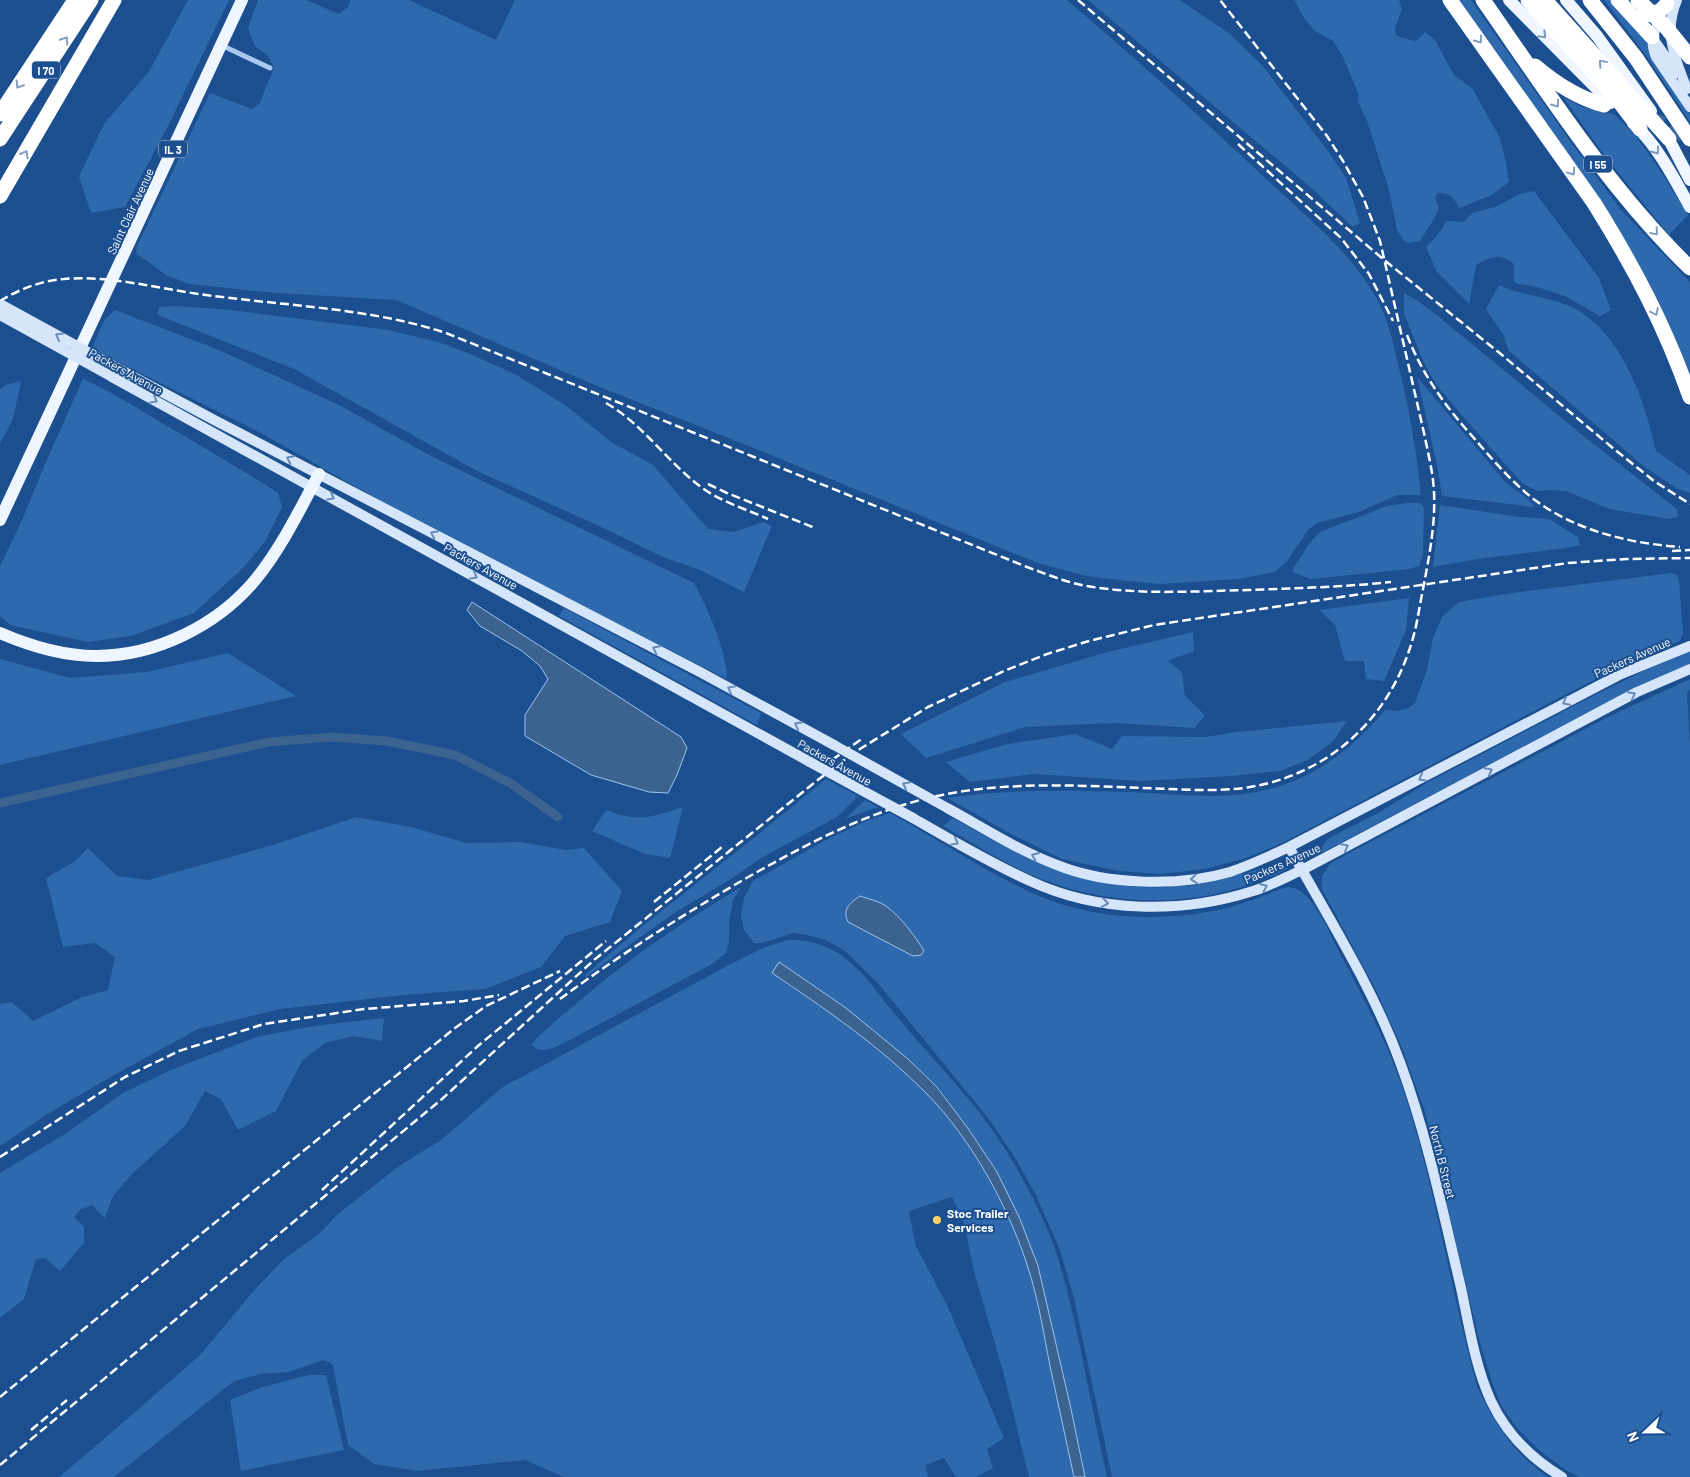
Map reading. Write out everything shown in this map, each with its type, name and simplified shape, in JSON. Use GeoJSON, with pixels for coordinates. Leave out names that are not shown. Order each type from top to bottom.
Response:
{"type":"FeatureCollection","features":[{"type":"Feature","properties":{"kind":"highway","name":"I 70"},"geometry":{"type":"LineString","coordinates":[[0,114],[75,0]]}},
{"type":"Feature","properties":{"kind":"highway","name":"I 70"},"geometry":{"type":"LineString","coordinates":[[0,139],[91,0]]}},
{"type":"Feature","properties":{"kind":"highway"},"geometry":{"type":"LineString","coordinates":[[0,196],[114,0]]}},
{"type":"Feature","properties":{"kind":"highway"},"geometry":{"type":"LineString","coordinates":[[1450,0],[1594,203],[1616,238],[1639,278],[1666,333],[1690,398]]}},
{"type":"Feature","properties":{"kind":"highway","name":"I 55"},"geometry":{"type":"LineString","coordinates":[[1483,0],[1612,182],[1667,246],[1690,268]]}},
{"type":"Feature","properties":{"kind":"highway"},"geometry":{"type":"LineString","coordinates":[[1528,0],[1618,100],[1640,130]]}},
{"type":"Feature","properties":{"kind":"highway"},"geometry":{"type":"LineString","coordinates":[[1545,0],[1669,139]]}},
{"type":"Feature","properties":{"kind":"highway"},"geometry":{"type":"LineString","coordinates":[[1590,0],[1636,58],[1690,138]]}},
{"type":"Feature","properties":{"kind":"highway"},"geometry":{"type":"LineString","coordinates":[[1628,3],[1640,16],[1646,16],[1660,11],[1671,1]]}},
{"type":"Feature","properties":{"kind":"highway"},"geometry":{"type":"LineString","coordinates":[[1628,3],[1652,37]]}},
{"type":"Feature","properties":{"kind":"highway"},"geometry":{"type":"LineString","coordinates":[[1628,3],[1665,26],[1690,56]]}},
{"type":"Feature","properties":{"kind":"highway"},"geometry":{"type":"LineString","coordinates":[[1518,50],[1571,93],[1604,105]]}},
{"type":"Feature","properties":{"kind":"main road","name":"Saint Clair Avenue"},"geometry":{"type":"LineString","coordinates":[[0,520],[242,0]]}},
{"type":"Feature","properties":{"kind":"main road"},"geometry":{"type":"LineString","coordinates":[[1509,0],[1640,130],[1668,169],[1690,207]]}},
{"type":"Feature","properties":{"kind":"main road"},"geometry":{"type":"LineString","coordinates":[[1566,0],[1623,70],[1669,139],[1690,180]]}},
{"type":"Feature","properties":{"kind":"main road"},"geometry":{"type":"LineString","coordinates":[[1671,1],[1652,37],[1652,48],[1656,57],[1690,107]]}},
{"type":"Feature","properties":{"kind":"main road"},"geometry":{"type":"LineString","coordinates":[[1671,1],[1670,37],[1674,55],[1689,91]]}},
{"type":"Feature","properties":{"kind":"main road"},"geometry":{"type":"LineString","coordinates":[[1652,37],[1689,91]]}},
{"type":"Feature","properties":{"kind":"main road","name":"Packers Avenue"},"geometry":{"type":"LineString","coordinates":[[0,304],[312,487],[995,864],[1031,882],[1086,900],[1124,906],[1160,907],[1210,902],[1255,891],[1302,870],[1637,692],[1690,669]]}},
{"type":"Feature","properties":{"kind":"main road","name":"Packers Avenue"},"geometry":{"type":"LineString","coordinates":[[0,315],[218,422],[700,672],[1025,851],[1058,866],[1095,876],[1158,882],[1200,878],[1248,866],[1290,847],[1621,674],[1690,646]]}},
{"type":"Feature","properties":{"kind":"main road"},"geometry":{"type":"LineString","coordinates":[[0,633],[46,649],[68,654],[95,656],[146,649],[195,629],[236,600],[256,579],[275,553],[319,474]]}},
{"type":"Feature","properties":{"kind":"main road","name":"North B Street"},"geometry":{"type":"LineString","coordinates":[[1290,847],[1369,992],[1390,1037],[1407,1081],[1428,1152],[1478,1365],[1492,1402],[1501,1418],[1523,1447],[1536,1459],[1562,1477]]}},
{"type":"Feature","properties":{"kind":"street"},"geometry":{"type":"LineString","coordinates":[[221,45],[270,68]]}},
{"type":"Feature","properties":{"kind":"shaded area"},"geometry":{"type":"Polygon","coordinates":[[[188,0],[229,0],[169,124],[125,207],[91,213],[79,176],[104,124],[150,70],[188,0]]]}},
{"type":"Feature","properties":{"kind":"shaded area"},"geometry":{"type":"Polygon","coordinates":[[[258,0],[306,0],[339,14],[348,7],[350,0],[409,0],[496,40],[515,0],[1067,0],[1168,89],[1313,222],[1356,268],[1379,303],[1388,324],[1412,427],[1421,495],[1397,495],[1359,512],[1317,523],[1308,530],[1287,561],[1275,572],[1239,579],[1161,584],[1086,576],[1038,563],[595,385],[396,300],[276,293],[189,284],[166,275],[136,253],[137,246],[210,93],[252,109],[259,104],[274,68],[268,56],[255,46],[248,28],[258,0]]]}},
{"type":"Feature","properties":{"kind":"shaded area"},"geometry":{"type":"Polygon","coordinates":[[[1088,0],[1180,0],[1230,34],[1262,65],[1328,151],[1346,178],[1360,223],[1353,227],[1308,185],[1088,0]]]}},
{"type":"Feature","properties":{"kind":"shaded area"},"geometry":{"type":"Polygon","coordinates":[[[1294,0],[1399,0],[1402,9],[1395,28],[1396,35],[1416,41],[1425,32],[1435,40],[1454,75],[1472,88],[1500,138],[1509,182],[1492,195],[1459,208],[1451,196],[1438,193],[1435,198],[1439,208],[1420,241],[1408,243],[1404,241],[1397,230],[1389,190],[1367,121],[1358,102],[1359,95],[1342,55],[1333,41],[1315,31],[1304,18],[1294,0]]]}},
{"type":"Feature","properties":{"kind":"shaded area"},"geometry":{"type":"Polygon","coordinates":[[[1457,0],[1471,0],[1621,210],[1690,282],[1690,384],[1672,334],[1457,0]]]}},
{"type":"Feature","properties":{"kind":"shaded area"},"geometry":{"type":"Polygon","coordinates":[[[1604,0],[1613,0],[1646,34],[1659,65],[1690,113],[1690,122],[1647,57],[1604,0]]]}},
{"type":"Feature","properties":{"kind":"shaded area"},"geometry":{"type":"Polygon","coordinates":[[[1563,97],[1582,107],[1614,114],[1635,135],[1658,167],[1688,215],[1669,235],[1604,155],[1563,97]]]}},
{"type":"Feature","properties":{"kind":"shaded area"},"geometry":{"type":"Polygon","coordinates":[[[1534,191],[1599,278],[1611,310],[1600,316],[1565,296],[1537,287],[1514,283],[1514,264],[1504,258],[1491,258],[1476,265],[1469,304],[1437,272],[1426,247],[1447,221],[1464,222],[1472,213],[1495,207],[1520,194],[1534,191]]]}},
{"type":"Feature","properties":{"kind":"shaded area"},"geometry":{"type":"Polygon","coordinates":[[[1499,285],[1516,292],[1569,306],[1587,316],[1603,331],[1628,368],[1645,410],[1656,451],[1690,475],[1690,493],[1678,489],[1646,468],[1508,350],[1504,336],[1486,309],[1499,285]]]}},
{"type":"Feature","properties":{"kind":"shaded area"},"geometry":{"type":"Polygon","coordinates":[[[1404,293],[1439,317],[1586,438],[1677,509],[1678,517],[1669,519],[1609,509],[1566,491],[1537,491],[1522,483],[1435,383],[1425,365],[1404,314],[1404,293]]]}},
{"type":"Feature","properties":{"kind":"shaded area"},"geometry":{"type":"Polygon","coordinates":[[[175,306],[231,310],[389,330],[438,342],[515,374],[568,407],[611,442],[653,465],[708,529],[734,532],[763,522],[772,526],[744,592],[700,570],[663,557],[479,472],[294,369],[157,313],[160,307],[175,306]]]}},
{"type":"Feature","properties":{"kind":"shaded area"},"geometry":{"type":"Polygon","coordinates":[[[115,310],[219,350],[339,405],[431,456],[694,583],[705,604],[720,643],[727,679],[418,522],[261,433],[92,348],[105,319],[115,310]]]}},
{"type":"Feature","properties":{"kind":"shaded area"},"geometry":{"type":"Polygon","coordinates":[[[1417,377],[1506,483],[1527,498],[1535,507],[1442,496],[1417,377]]]}},
{"type":"Feature","properties":{"kind":"shaded area"},"geometry":{"type":"Polygon","coordinates":[[[83,379],[129,403],[278,493],[282,507],[266,540],[244,567],[194,613],[131,636],[88,642],[10,625],[0,616],[0,566],[23,518],[83,379]]]}},
{"type":"Feature","properties":{"kind":"shaded area"},"geometry":{"type":"Polygon","coordinates":[[[21,381],[13,419],[0,444],[0,389],[6,385],[21,381]]]}},
{"type":"Feature","properties":{"kind":"shaded area"},"geometry":{"type":"Polygon","coordinates":[[[1421,503],[1424,508],[1423,555],[1419,566],[1410,569],[1311,579],[1293,572],[1294,567],[1309,544],[1320,532],[1387,506],[1421,503]]]}},
{"type":"Feature","properties":{"kind":"shaded area"},"geometry":{"type":"Polygon","coordinates":[[[1440,505],[1520,517],[1549,519],[1578,537],[1580,545],[1433,567],[1440,505]]]}},
{"type":"Feature","properties":{"kind":"shaded area"},"geometry":{"type":"Polygon","coordinates":[[[1672,573],[1677,575],[1679,580],[1683,633],[1680,641],[1644,655],[1582,686],[1282,843],[1246,858],[1205,869],[1161,874],[1118,871],[1062,859],[1013,835],[947,798],[992,793],[1060,791],[1206,796],[1245,794],[1283,785],[1312,772],[1339,755],[1352,745],[1385,710],[1398,711],[1408,708],[1415,703],[1427,670],[1433,638],[1442,617],[1459,602],[1505,594],[1672,573]]]}},
{"type":"Feature","properties":{"kind":"shaded area"},"geometry":{"type":"Polygon","coordinates":[[[1409,598],[1406,630],[1384,681],[1366,679],[1364,661],[1345,661],[1335,625],[1319,610],[1409,598]]]}},
{"type":"Feature","properties":{"kind":"shaded area"},"geometry":{"type":"Polygon","coordinates":[[[472,602],[681,737],[687,748],[668,793],[649,792],[591,775],[525,736],[525,715],[548,679],[540,666],[522,651],[480,626],[467,610],[472,602]]]}},
{"type":"Feature","properties":{"kind":"shaded area"},"geometry":{"type":"Polygon","coordinates":[[[564,608],[761,713],[757,725],[559,616],[564,608]]]}},
{"type":"Feature","properties":{"kind":"shaded area"},"geometry":{"type":"Polygon","coordinates":[[[1193,632],[1194,651],[1168,661],[1182,672],[1185,696],[1205,715],[1195,728],[1115,723],[1025,727],[926,758],[901,734],[1005,682],[1108,652],[1193,632]]]}},
{"type":"Feature","properties":{"kind":"shaded area"},"geometry":{"type":"Polygon","coordinates":[[[1690,652],[1690,664],[1642,685],[1320,852],[1325,842],[1331,837],[1378,813],[1430,781],[1595,695],[1648,669],[1690,652]]]}},
{"type":"Feature","properties":{"kind":"shaded area"},"geometry":{"type":"Polygon","coordinates":[[[228,653],[296,696],[0,765],[0,659],[70,678],[147,672],[228,653]]]}},
{"type":"Feature","properties":{"kind":"shaded area"},"geometry":{"type":"Polygon","coordinates":[[[1690,679],[1690,690],[1687,692],[1690,745],[1690,1477],[1579,1477],[1564,1469],[1539,1450],[1518,1429],[1502,1407],[1480,1343],[1425,1112],[1402,1048],[1377,992],[1322,889],[1322,876],[1331,863],[1355,850],[1608,717],[1690,679]]]}},
{"type":"Feature","properties":{"kind":"shaded area"},"geometry":{"type":"Polygon","coordinates":[[[1347,721],[1333,741],[1308,760],[1280,771],[1142,781],[1033,774],[970,782],[946,762],[1007,744],[1075,734],[1112,749],[1122,736],[1205,737],[1347,721]]]}},
{"type":"Feature","properties":{"kind":"shaded area"},"geometry":{"type":"Polygon","coordinates":[[[826,779],[858,796],[837,817],[759,859],[736,876],[676,912],[586,977],[585,975],[640,928],[826,779]]]}},
{"type":"Feature","properties":{"kind":"shaded area"},"geometry":{"type":"Polygon","coordinates":[[[865,800],[878,807],[845,819],[865,800]]]}},
{"type":"Feature","properties":{"kind":"shaded area"},"geometry":{"type":"Polygon","coordinates":[[[683,807],[670,858],[645,854],[592,831],[606,810],[627,816],[644,817],[662,814],[683,807]]]}},
{"type":"Feature","properties":{"kind":"shaded area"},"geometry":{"type":"Polygon","coordinates":[[[890,813],[1022,888],[1066,906],[1089,911],[1136,917],[1184,915],[1228,908],[1287,887],[1303,893],[1311,901],[1323,920],[1364,999],[1403,1089],[1424,1162],[1477,1386],[1490,1412],[1506,1437],[1525,1459],[1548,1477],[1112,1477],[1074,1298],[1060,1250],[1036,1195],[1017,1161],[989,1119],[877,982],[845,951],[826,940],[793,933],[762,943],[754,943],[744,930],[741,915],[744,898],[753,881],[826,840],[864,822],[890,813]]]}},
{"type":"Feature","properties":{"kind":"shaded area"},"geometry":{"type":"Polygon","coordinates":[[[356,817],[411,827],[466,843],[520,842],[566,850],[584,848],[622,891],[610,922],[565,936],[541,967],[485,989],[403,995],[280,1009],[198,1029],[49,1113],[0,1146],[0,1004],[12,1002],[33,1021],[80,998],[108,990],[115,957],[95,943],[63,947],[46,878],[74,862],[88,848],[117,876],[148,880],[273,845],[356,817]]]}},
{"type":"Feature","properties":{"kind":"shaded area"},"geometry":{"type":"Polygon","coordinates":[[[953,818],[1039,862],[1097,881],[1128,886],[1194,885],[1275,866],[1286,866],[1288,868],[1273,876],[1211,895],[1184,899],[1156,900],[1100,896],[1073,890],[1047,881],[1007,863],[943,826],[953,818]]]}},
{"type":"Feature","properties":{"kind":"shaded area"},"geometry":{"type":"Polygon","coordinates":[[[741,887],[733,900],[726,953],[712,964],[566,1042],[548,1050],[540,1050],[531,1045],[595,987],[635,956],[741,887]]]}},
{"type":"Feature","properties":{"kind":"shaded area"},"geometry":{"type":"Polygon","coordinates":[[[860,896],[877,901],[892,910],[912,933],[924,951],[921,955],[913,956],[848,922],[846,913],[848,907],[860,896]]]}},
{"type":"Feature","properties":{"kind":"shaded area"},"geometry":{"type":"Polygon","coordinates":[[[788,940],[825,946],[853,964],[971,1102],[993,1131],[1014,1164],[1041,1215],[1054,1246],[1063,1276],[1081,1351],[1107,1477],[1085,1477],[1038,1266],[1020,1219],[997,1172],[937,1086],[908,1059],[772,974],[813,1001],[892,1060],[944,1113],[960,1133],[989,1178],[1012,1226],[1030,1274],[1039,1308],[1074,1477],[1029,1477],[1004,1375],[974,1271],[964,1223],[952,1197],[909,1211],[915,1244],[948,1307],[1004,1438],[987,1449],[993,1468],[976,1477],[956,1477],[944,1458],[926,1465],[928,1477],[564,1477],[525,1460],[417,1471],[374,1464],[348,1445],[333,1365],[323,1360],[289,1372],[261,1374],[234,1381],[114,1477],[59,1477],[201,1354],[256,1288],[284,1259],[320,1233],[338,1214],[399,1166],[441,1140],[503,1087],[727,966],[765,947],[788,940]]]}},
{"type":"Feature","properties":{"kind":"shaded area"},"geometry":{"type":"Polygon","coordinates":[[[779,962],[846,1008],[908,1059],[936,1086],[967,1127],[997,1172],[1020,1219],[1038,1266],[1085,1477],[1074,1477],[1039,1308],[1030,1274],[1012,1226],[989,1178],[960,1133],[927,1094],[872,1045],[833,1015],[772,973],[779,962]]]}},
{"type":"Feature","properties":{"kind":"shaded area"},"geometry":{"type":"Polygon","coordinates":[[[384,1018],[382,1041],[354,1036],[325,1043],[302,1061],[276,1111],[238,1130],[221,1099],[205,1091],[185,1126],[133,1173],[113,1196],[105,1218],[92,1205],[80,1210],[74,1217],[84,1227],[84,1243],[60,1271],[45,1258],[36,1259],[24,1299],[0,1318],[0,1173],[65,1134],[123,1093],[171,1070],[256,1037],[313,1026],[384,1018]]]}},
{"type":"Feature","properties":{"kind":"shaded area"},"geometry":{"type":"Polygon","coordinates":[[[309,1375],[326,1375],[344,1450],[241,1471],[230,1400],[262,1387],[309,1375]]]}},
{"type":"Feature","properties":{"kind":"waterway"},"geometry":{"type":"LineString","coordinates":[[0,803],[269,742],[332,737],[387,741],[455,755],[510,783],[558,817]]}},
{"type":"Feature","properties":{"kind":"tunnel"},"geometry":{"type":"LineString","coordinates":[[1649,118],[1690,137]]}},
{"type":"Feature","properties":{"kind":"railway"},"geometry":{"type":"LineString","coordinates":[[1078,0],[1383,259],[1654,481],[1690,504]]}},
{"type":"Feature","properties":{"kind":"railway"},"geometry":{"type":"LineString","coordinates":[[560,999],[653,935],[750,876],[834,832],[900,806],[951,793],[1005,787],[1060,785],[1206,790],[1244,788],[1278,781],[1308,768],[1336,752],[1360,731],[1380,707],[1397,679],[1410,649],[1429,554],[1434,492],[1424,433],[1380,241],[1363,197],[1327,136],[1220,0]]}},
{"type":"Feature","properties":{"kind":"railway"},"geometry":{"type":"LineString","coordinates":[[1238,144],[1341,238],[1369,274],[1393,321]]}},
{"type":"Feature","properties":{"kind":"railway"},"geometry":{"type":"LineString","coordinates":[[0,301],[22,289],[47,281],[81,278],[355,312],[416,324],[446,333],[1027,567],[1084,586],[1132,591],[1171,592],[1320,587],[1391,582]]}},
{"type":"Feature","properties":{"kind":"railway"},"geometry":{"type":"LineString","coordinates":[[1407,335],[1427,376],[1453,413],[1500,468],[1531,497],[1565,518],[1601,533],[1640,542],[1680,547]]}},
{"type":"Feature","properties":{"kind":"railway"},"geometry":{"type":"LineString","coordinates":[[606,403],[632,422],[701,487],[725,501],[768,519]]}},
{"type":"Feature","properties":{"kind":"railway"},"geometry":{"type":"LineString","coordinates":[[708,484],[815,528]]}},
{"type":"Feature","properties":{"kind":"railway"},"geometry":{"type":"LineString","coordinates":[[1672,551],[1690,550]]}},
{"type":"Feature","properties":{"kind":"railway"},"geometry":{"type":"LineString","coordinates":[[0,1465],[442,1099],[594,960],[819,779],[855,752],[928,707],[1004,671],[1047,654],[1089,641],[1154,625],[1568,563],[1626,559],[1690,558]]}},
{"type":"Feature","properties":{"kind":"railway"},"geometry":{"type":"LineString","coordinates":[[832,760],[863,738]]}},
{"type":"Feature","properties":{"kind":"railway"},"geometry":{"type":"LineString","coordinates":[[654,902],[722,847]]}},
{"type":"Feature","properties":{"kind":"railway"},"geometry":{"type":"LineString","coordinates":[[322,1190],[479,1045],[606,941]]}},
{"type":"Feature","properties":{"kind":"railway"},"geometry":{"type":"LineString","coordinates":[[0,1397],[455,1028],[486,1006],[560,971]]}},
{"type":"Feature","properties":{"kind":"railway"},"geometry":{"type":"LineString","coordinates":[[0,1157],[125,1077],[179,1051],[264,1024],[364,1009],[464,1001],[499,995]]}},
{"type":"Feature","properties":{"kind":"railway"},"geometry":{"type":"LineString","coordinates":[[31,1430],[67,1400]]}},
{"type":"Feature","properties":{"kind":"place","name":"Stoc Trailer Services"},"geometry":{"type":"Point","coordinates":[937,1220]}}]}
